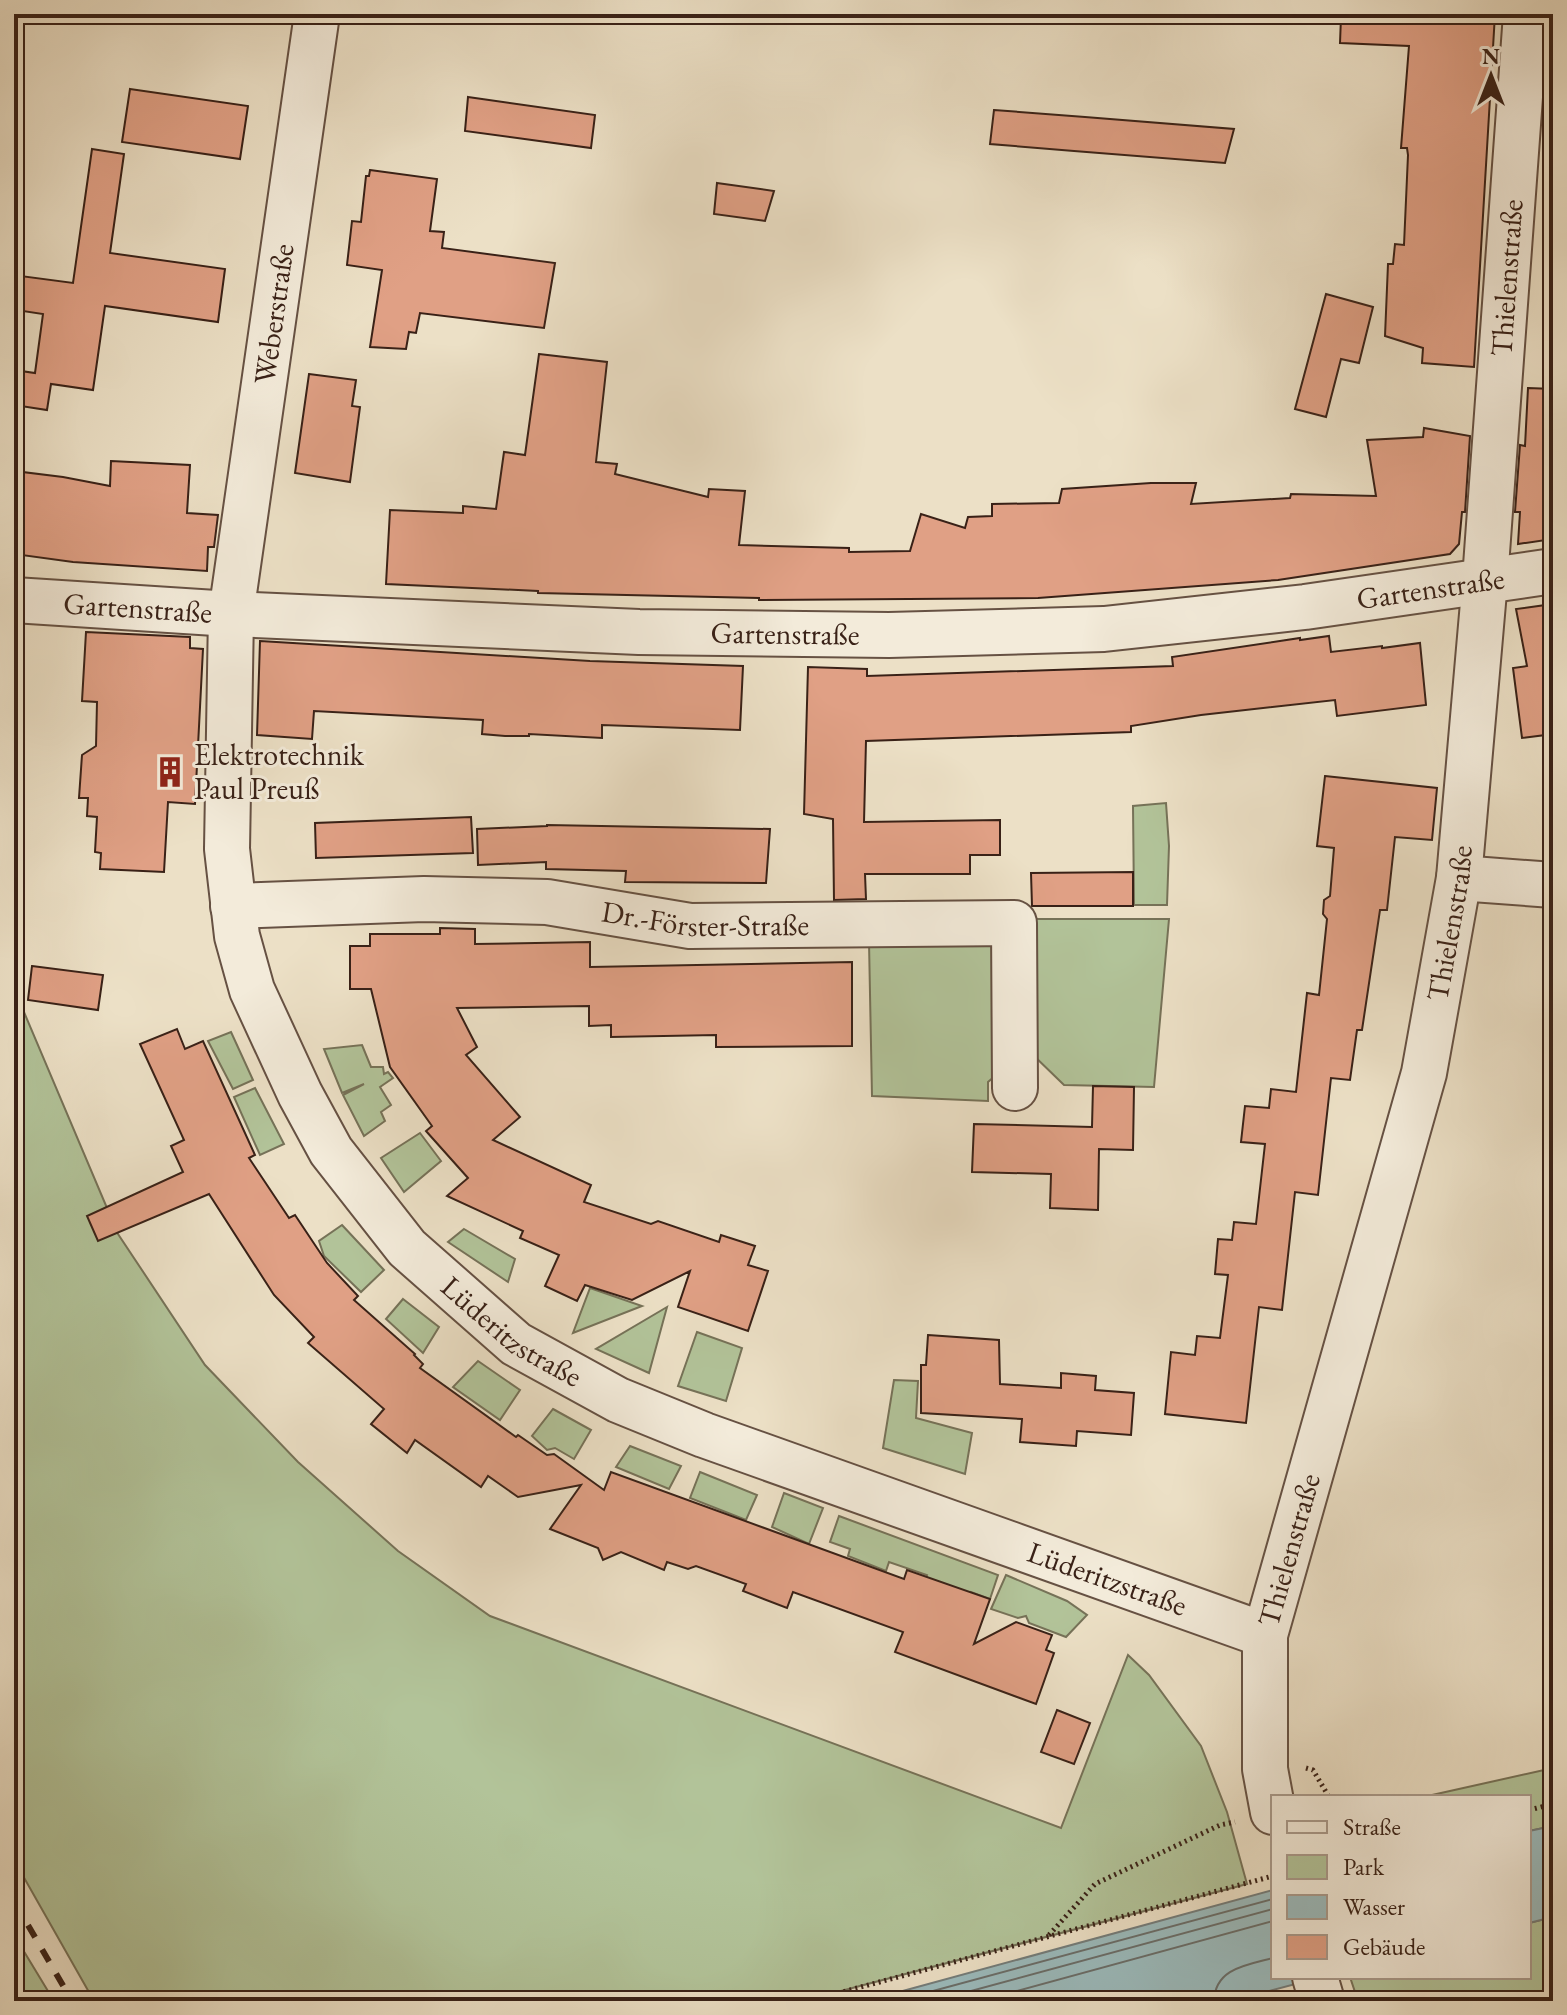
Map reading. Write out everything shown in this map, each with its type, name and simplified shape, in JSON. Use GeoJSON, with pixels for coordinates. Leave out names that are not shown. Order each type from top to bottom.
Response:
{"type":"FeatureCollection","features":[{"type":"Feature","properties":{"kind":"street","name":"Weberstraße"},"geometry":{"type":"LineString","coordinates":[[231,614],[317,14]]}},
{"type":"Feature","properties":{"kind":"street","name":"Thielenstraße"},"geometry":{"type":"LineString","coordinates":[[1260,1816],[1265,1769],[1265,1635],[1424,1073],[1459,878],[1485,580],[1526,14]]}},
{"type":"Feature","properties":{"kind":"street","name":"Gartenstraße"},"geometry":{"type":"LineString","coordinates":[[14,600],[231,614],[639,632],[889,635],[1104,629],[1305,607],[1553,571]]}},
{"type":"Feature","properties":{"kind":"street","name":"Lüderitzstraße"},"geometry":{"type":"LineString","coordinates":[[231,614],[227,849],[237,936],[252,990],[300,1094],[331,1151],[407,1248],[516,1344],[618,1400],[704,1435],[1265,1635]]}},
{"type":"Feature","properties":{"kind":"street"},"geometry":{"type":"LineString","coordinates":[[1459,878],[1553,885]]}},
{"type":"Feature","properties":{"kind":"street","name":"Dr.-Förster-Straße"},"geometry":{"type":"LineString","coordinates":[[233,906],[424,899],[547,902],[690,926],[1014,923],[1015,1088]]}},
{"type":"Feature","properties":{"kind":"street"},"geometry":{"type":"LineString","coordinates":[[1316,1979],[1322,2001]]}},
{"type":"Feature","properties":{"kind":"path"},"geometry":{"type":"LineString","coordinates":[[1531,1810],[1553,1804]]}},
{"type":"Feature","properties":{"kind":"path"},"geometry":{"type":"LineString","coordinates":[[1048,1935],[1095,1884],[1220,1825],[1260,1816]]}},
{"type":"Feature","properties":{"kind":"path"},"geometry":{"type":"LineString","coordinates":[[809,2001],[1271,1877]]}},
{"type":"Feature","properties":{"kind":"green space"},"geometry":{"type":"Polygon","coordinates":[[[1166,803],[1169,846],[1167,905],[1134,905],[1133,806],[1166,803]]]}},
{"type":"Feature","properties":{"kind":"green space"},"geometry":{"type":"Polygon","coordinates":[[[1031,919],[1169,919],[1154,1087],[1064,1085],[1028,1050],[1031,919]]]}},
{"type":"Feature","properties":{"kind":"green space"},"geometry":{"type":"Polygon","coordinates":[[[985,940],[1004,958],[1002,1070],[988,1082],[988,1101],[872,1096],[869,942],[985,940]]]}},
{"type":"Feature","properties":{"kind":"green space"},"geometry":{"type":"Polygon","coordinates":[[[14,1004],[21,1005],[118,1234],[205,1365],[298,1462],[398,1551],[490,1616],[1061,1828],[1128,1655],[1149,1675],[1201,1746],[1227,1812],[1247,1884],[803,2001],[94,2001],[14,1860],[14,1004]]]}},
{"type":"Feature","properties":{"kind":"green space"},"geometry":{"type":"Polygon","coordinates":[[[231,1032],[253,1080],[233,1089],[208,1041],[231,1032]]]}},
{"type":"Feature","properties":{"kind":"green space"},"geometry":{"type":"Polygon","coordinates":[[[362,1045],[371,1067],[383,1067],[384,1074],[388,1072],[393,1078],[380,1087],[391,1105],[381,1112],[385,1121],[364,1136],[343,1095],[364,1084],[342,1093],[324,1049],[362,1045]]]}},
{"type":"Feature","properties":{"kind":"green space"},"geometry":{"type":"Polygon","coordinates":[[[255,1088],[284,1144],[260,1155],[234,1097],[255,1088]]]}},
{"type":"Feature","properties":{"kind":"green space"},"geometry":{"type":"Polygon","coordinates":[[[420,1133],[441,1161],[404,1192],[381,1158],[420,1133]]]}},
{"type":"Feature","properties":{"kind":"green space"},"geometry":{"type":"Polygon","coordinates":[[[342,1225],[384,1270],[361,1292],[324,1256],[319,1241],[342,1225]]]}},
{"type":"Feature","properties":{"kind":"green space"},"geometry":{"type":"Polygon","coordinates":[[[464,1229],[515,1259],[508,1282],[448,1242],[464,1229]]]}},
{"type":"Feature","properties":{"kind":"green space"},"geometry":{"type":"Polygon","coordinates":[[[590,1288],[642,1306],[573,1333],[590,1288]]]}},
{"type":"Feature","properties":{"kind":"green space"},"geometry":{"type":"Polygon","coordinates":[[[403,1299],[439,1327],[423,1353],[386,1319],[403,1299]]]}},
{"type":"Feature","properties":{"kind":"green space"},"geometry":{"type":"Polygon","coordinates":[[[667,1307],[649,1373],[596,1349],[667,1307]]]}},
{"type":"Feature","properties":{"kind":"green space"},"geometry":{"type":"Polygon","coordinates":[[[697,1332],[742,1348],[726,1401],[678,1386],[697,1332]]]}},
{"type":"Feature","properties":{"kind":"green space"},"geometry":{"type":"Polygon","coordinates":[[[478,1361],[520,1390],[500,1420],[453,1387],[478,1361]]]}},
{"type":"Feature","properties":{"kind":"green space"},"geometry":{"type":"Polygon","coordinates":[[[894,1380],[918,1381],[916,1418],[972,1433],[965,1474],[883,1448],[894,1380]]]}},
{"type":"Feature","properties":{"kind":"green space"},"geometry":{"type":"Polygon","coordinates":[[[553,1409],[591,1430],[574,1459],[555,1448],[547,1450],[532,1436],[553,1409]]]}},
{"type":"Feature","properties":{"kind":"green space"},"geometry":{"type":"Polygon","coordinates":[[[630,1446],[681,1466],[669,1489],[616,1467],[630,1446]]]}},
{"type":"Feature","properties":{"kind":"green space"},"geometry":{"type":"Polygon","coordinates":[[[700,1472],[757,1495],[746,1520],[690,1498],[700,1472]]]}},
{"type":"Feature","properties":{"kind":"green space"},"geometry":{"type":"Polygon","coordinates":[[[784,1493],[823,1508],[809,1544],[772,1527],[784,1493]]]}},
{"type":"Feature","properties":{"kind":"green space"},"geometry":{"type":"Polygon","coordinates":[[[839,1516],[998,1575],[990,1599],[971,1592],[967,1603],[923,1586],[927,1575],[889,1562],[886,1571],[848,1556],[850,1549],[830,1542],[839,1516]]]}},
{"type":"Feature","properties":{"kind":"green space"},"geometry":{"type":"Polygon","coordinates":[[[1006,1575],[1067,1601],[1087,1615],[1066,1637],[1029,1623],[1026,1616],[1018,1618],[991,1609],[1006,1575]]]}},
{"type":"Feature","properties":{"kind":"green space"},"geometry":{"type":"Polygon","coordinates":[[[1553,1768],[1553,1826],[1531,1831],[1531,1795],[1432,1795],[1553,1768]]]}},
{"type":"Feature","properties":{"kind":"green space"},"geometry":{"type":"Polygon","coordinates":[[[1553,1917],[1553,2001],[1358,2001],[1351,1979],[1531,1979],[1531,1922],[1553,1917]]]}},
{"type":"Feature","properties":{"kind":"green space"},"geometry":{"type":"Polygon","coordinates":[[[14,1935],[54,2001],[14,2001],[14,1935]]]}},
{"type":"Feature","properties":{"kind":"water"},"geometry":{"type":"Polygon","coordinates":[[[1553,1826],[1553,1917],[1531,1922],[1531,1831],[1553,1826]]]}},
{"type":"Feature","properties":{"kind":"water"},"geometry":{"type":"Polygon","coordinates":[[[1271,1891],[1271,1979],[1314,1979],[1231,2001],[866,2001],[1271,1891]]]}},
{"type":"Feature","properties":{"kind":"building"},"geometry":{"type":"Polygon","coordinates":[[[1404,14],[1495,14],[1474,367],[1422,363],[1423,348],[1385,336],[1388,264],[1393,264],[1395,244],[1404,245],[1408,155],[1407,148],[1401,148],[1409,46],[1340,43],[1341,17],[1404,17],[1404,14]]]}},
{"type":"Feature","properties":{"kind":"building"},"geometry":{"type":"Polygon","coordinates":[[[130,89],[248,106],[240,159],[122,142],[130,89]]]}},
{"type":"Feature","properties":{"kind":"building"},"geometry":{"type":"Polygon","coordinates":[[[468,97],[595,115],[591,148],[465,131],[468,97]]]}},
{"type":"Feature","properties":{"kind":"building"},"geometry":{"type":"Polygon","coordinates":[[[994,110],[1234,129],[1225,163],[990,144],[994,110]]]}},
{"type":"Feature","properties":{"kind":"building"},"geometry":{"type":"Polygon","coordinates":[[[92,149],[124,154],[110,253],[225,269],[218,322],[105,306],[93,390],[51,384],[47,410],[14,405],[14,370],[35,373],[43,314],[16,310],[21,276],[73,283],[92,149]]]}},
{"type":"Feature","properties":{"kind":"building"},"geometry":{"type":"Polygon","coordinates":[[[370,170],[437,179],[430,231],[444,232],[442,248],[555,263],[544,328],[420,313],[416,333],[409,332],[406,349],[370,347],[382,270],[347,265],[352,221],[361,222],[366,176],[369,176],[370,170]]]}},
{"type":"Feature","properties":{"kind":"building"},"geometry":{"type":"Polygon","coordinates":[[[717,183],[774,191],[765,221],[714,214],[717,183]]]}},
{"type":"Feature","properties":{"kind":"building"},"geometry":{"type":"Polygon","coordinates":[[[1326,294],[1373,307],[1359,363],[1341,359],[1326,417],[1295,409],[1326,294]]]}},
{"type":"Feature","properties":{"kind":"building"},"geometry":{"type":"Polygon","coordinates":[[[539,354],[607,362],[596,462],[617,464],[615,474],[708,497],[709,489],[745,491],[739,545],[849,548],[849,552],[910,551],[921,514],[965,528],[968,517],[992,516],[992,504],[1059,503],[1062,489],[1196,483],[1191,504],[1290,498],[1291,494],[1376,496],[1367,440],[1423,437],[1424,428],[1470,436],[1465,512],[1462,512],[1459,544],[1450,554],[1278,580],[1038,598],[759,600],[538,593],[386,584],[390,510],[463,513],[463,506],[496,509],[504,452],[525,455],[539,354]]]}},
{"type":"Feature","properties":{"kind":"building"},"geometry":{"type":"Polygon","coordinates":[[[309,374],[356,380],[352,406],[360,407],[350,482],[295,473],[309,374]]]}},
{"type":"Feature","properties":{"kind":"building"},"geometry":{"type":"Polygon","coordinates":[[[1528,388],[1553,389],[1553,539],[1518,544],[1520,512],[1515,512],[1520,445],[1525,446],[1528,388]]]}},
{"type":"Feature","properties":{"kind":"building"},"geometry":{"type":"Polygon","coordinates":[[[111,461],[190,465],[187,513],[218,515],[214,547],[208,547],[207,571],[73,562],[14,554],[14,471],[110,486],[111,461]]]}},
{"type":"Feature","properties":{"kind":"building"},"geometry":{"type":"Polygon","coordinates":[[[1553,604],[1553,734],[1522,738],[1513,668],[1527,666],[1516,609],[1553,604]]]}},
{"type":"Feature","properties":{"kind":"building"},"geometry":{"type":"Polygon","coordinates":[[[86,632],[190,637],[190,648],[203,649],[195,804],[168,802],[164,872],[100,869],[101,853],[95,852],[97,817],[87,816],[88,798],[79,798],[82,755],[96,746],[97,702],[82,701],[86,632]]]}},
{"type":"Feature","properties":{"kind":"building"},"geometry":{"type":"Polygon","coordinates":[[[1329,636],[1331,652],[1420,643],[1426,705],[1337,716],[1335,700],[1201,715],[1131,726],[1131,732],[866,741],[864,822],[1000,820],[1000,855],[970,855],[970,874],[865,874],[866,899],[834,900],[833,819],[804,814],[808,667],[867,669],[867,676],[1173,666],[1172,657],[1329,636]]]}},
{"type":"Feature","properties":{"kind":"building"},"geometry":{"type":"Polygon","coordinates":[[[260,641],[590,661],[743,666],[740,730],[602,725],[602,738],[529,734],[505,736],[482,734],[483,720],[314,711],[312,739],[257,735],[260,641]]]}},
{"type":"Feature","properties":{"kind":"building"},"geometry":{"type":"Polygon","coordinates":[[[1325,776],[1437,788],[1432,840],[1395,837],[1387,910],[1380,910],[1362,1030],[1357,1030],[1350,1080],[1331,1078],[1318,1195],[1295,1192],[1282,1310],[1259,1307],[1246,1423],[1165,1414],[1171,1352],[1195,1355],[1197,1336],[1220,1338],[1228,1275],[1215,1274],[1218,1239],[1232,1240],[1234,1222],[1256,1224],[1265,1144],[1241,1142],[1245,1106],[1269,1108],[1271,1089],[1296,1092],[1307,993],[1319,995],[1327,919],[1323,914],[1324,900],[1330,896],[1334,848],[1317,846],[1325,776]]]}},
{"type":"Feature","properties":{"kind":"building"},"geometry":{"type":"Polygon","coordinates":[[[471,817],[473,853],[316,858],[315,823],[471,817]]]}},
{"type":"Feature","properties":{"kind":"building"},"geometry":{"type":"Polygon","coordinates":[[[547,825],[770,829],[766,883],[625,882],[626,871],[546,869],[546,862],[478,865],[477,829],[547,825]]]}},
{"type":"Feature","properties":{"kind":"building"},"geometry":{"type":"Polygon","coordinates":[[[1133,872],[1133,906],[1032,906],[1031,873],[1133,872]]]}},
{"type":"Feature","properties":{"kind":"building"},"geometry":{"type":"Polygon","coordinates":[[[440,928],[475,929],[475,944],[590,942],[590,967],[852,962],[852,1046],[716,1047],[716,1035],[611,1037],[611,1025],[589,1026],[589,1006],[457,1008],[477,1047],[466,1055],[520,1117],[493,1140],[591,1185],[584,1202],[651,1224],[658,1221],[719,1242],[721,1235],[755,1246],[748,1265],[768,1271],[748,1331],[678,1307],[690,1271],[632,1300],[585,1285],[577,1301],[545,1286],[559,1255],[520,1238],[523,1231],[447,1196],[468,1178],[426,1131],[432,1126],[390,1067],[371,989],[350,989],[350,946],[370,946],[370,934],[440,934],[440,928]]]}},
{"type":"Feature","properties":{"kind":"building"},"geometry":{"type":"Polygon","coordinates":[[[32,966],[103,975],[98,1010],[28,1000],[32,966]]]}},
{"type":"Feature","properties":{"kind":"building"},"geometry":{"type":"Polygon","coordinates":[[[177,1029],[185,1049],[203,1041],[255,1155],[249,1158],[289,1218],[295,1215],[327,1263],[358,1296],[354,1300],[415,1354],[423,1364],[420,1368],[516,1437],[518,1435],[547,1455],[554,1454],[604,1490],[611,1472],[904,1579],[907,1570],[990,1599],[974,1644],[1016,1622],[1052,1635],[1046,1650],[1054,1653],[1036,1704],[895,1652],[903,1632],[793,1592],[787,1608],[743,1591],[746,1584],[696,1566],[688,1569],[667,1562],[664,1570],[621,1552],[603,1560],[598,1548],[550,1529],[581,1485],[518,1497],[488,1476],[481,1487],[415,1440],[407,1453],[371,1424],[384,1409],[308,1343],[314,1337],[274,1295],[209,1194],[98,1241],[87,1216],[183,1172],[171,1146],[184,1140],[140,1044],[177,1029]]]}},
{"type":"Feature","properties":{"kind":"building"},"geometry":{"type":"Polygon","coordinates":[[[1093,1086],[1134,1087],[1133,1150],[1099,1149],[1098,1210],[1050,1208],[1051,1174],[972,1172],[974,1124],[1092,1127],[1093,1086]]]}},
{"type":"Feature","properties":{"kind":"building"},"geometry":{"type":"Polygon","coordinates":[[[928,1335],[999,1340],[1000,1384],[1061,1388],[1061,1373],[1096,1376],[1095,1390],[1134,1393],[1131,1435],[1077,1431],[1076,1446],[1020,1442],[1022,1419],[921,1413],[921,1365],[926,1365],[928,1335]]]}},
{"type":"Feature","properties":{"kind":"building"},"geometry":{"type":"Polygon","coordinates":[[[1057,1710],[1090,1723],[1074,1764],[1041,1752],[1057,1710]]]}},
{"type":"Feature","properties":{"kind":"railway"},"geometry":{"type":"LineString","coordinates":[[14,1901],[72,2001]]}},
{"type":"Feature","properties":{"kind":"place","name":"Elektrotechnik Paul Preuß"},"geometry":{"type":"Point","coordinates":[170,772]}}]}
